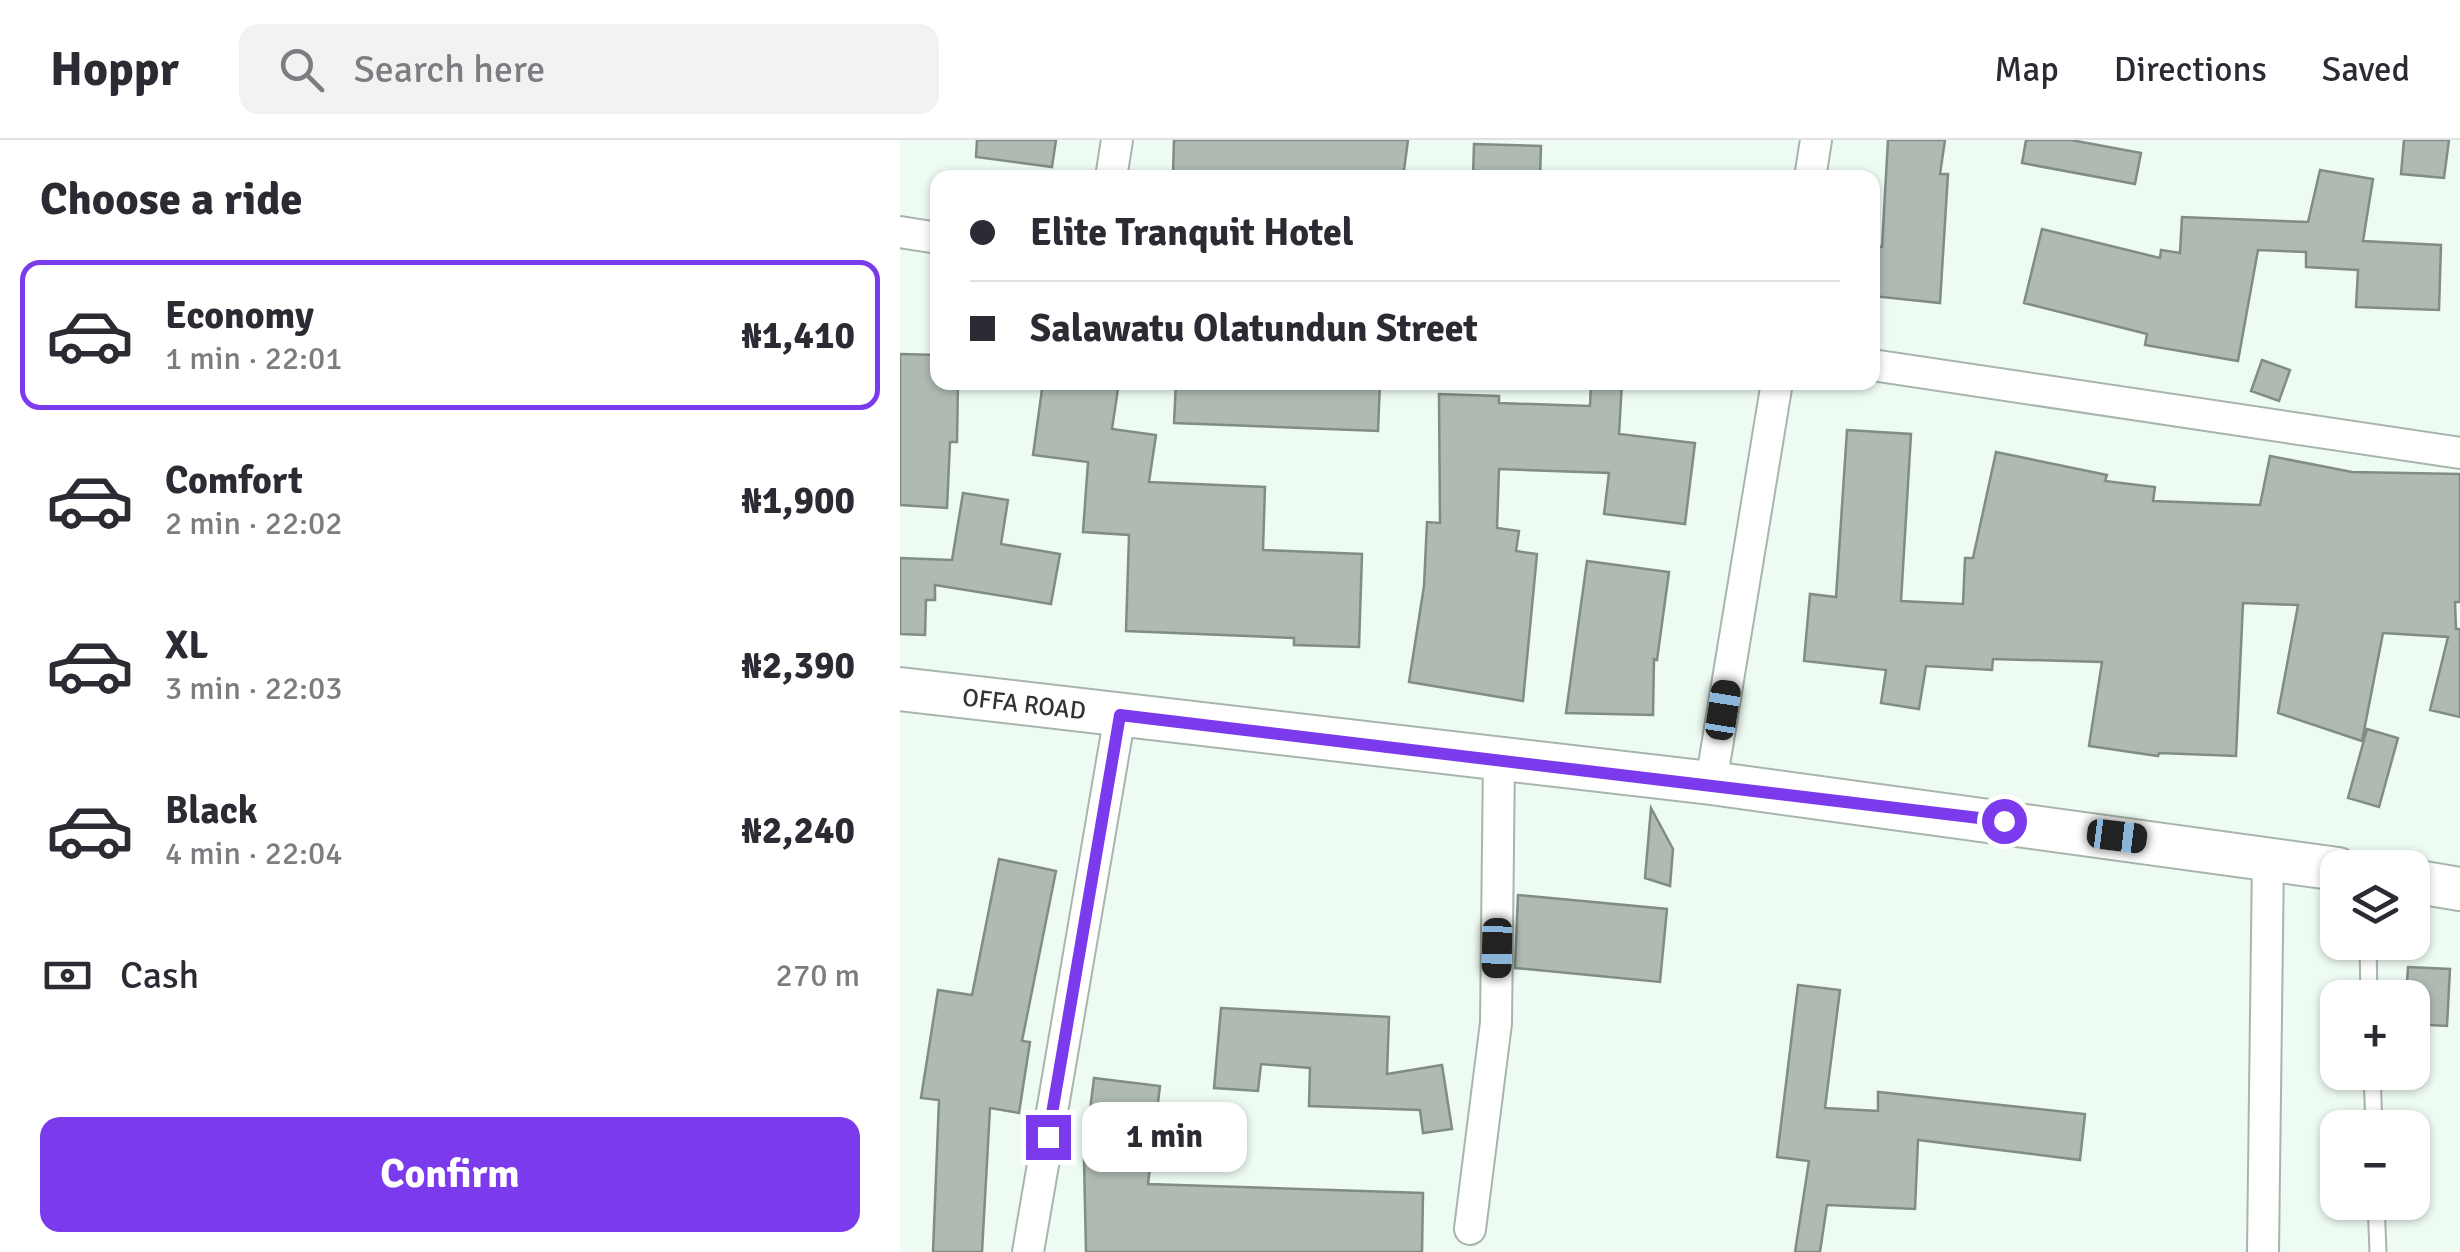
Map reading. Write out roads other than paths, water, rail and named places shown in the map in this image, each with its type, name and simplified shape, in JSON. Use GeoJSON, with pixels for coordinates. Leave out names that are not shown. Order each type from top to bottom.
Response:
{"type":"FeatureCollection","features":[{"type":"Feature","properties":{"kind":"street"},"geometry":{"type":"LineString","coordinates":[[1112,170],[1117,140]]}},
{"type":"Feature","properties":{"kind":"street"},"geometry":{"type":"LineString","coordinates":[[1811,170],[1816,140]]}},
{"type":"Feature","properties":{"kind":"street"},"geometry":{"type":"LineString","coordinates":[[900,232],[930,237]]}},
{"type":"Feature","properties":{"kind":"street"},"geometry":{"type":"LineString","coordinates":[[1880,367],[2460,452]]}},
{"type":"Feature","properties":{"kind":"street"},"geometry":{"type":"LineString","coordinates":[[1711,784],[1776,390]]}},
{"type":"Feature","properties":{"kind":"street","name":"OFFA ROAD"},"geometry":{"type":"LineString","coordinates":[[900,689],[1711,784],[2320,866]]}},
{"type":"Feature","properties":{"kind":"street"},"geometry":{"type":"LineString","coordinates":[[1028,1252],[1120,715]]}},
{"type":"Feature","properties":{"kind":"street"},"geometry":{"type":"LineString","coordinates":[[1470,1230],[1496,1023],[1499,758]]}},
{"type":"Feature","properties":{"kind":"street"},"geometry":{"type":"LineString","coordinates":[[2264,1252],[2268,856]]}},
{"type":"Feature","properties":{"kind":"street"},"geometry":{"type":"LineString","coordinates":[[2430,885],[2460,889]]}},
{"type":"Feature","properties":{"kind":"lane"},"geometry":{"type":"LineString","coordinates":[[2377,1220],[2378,1252]]}}]}
